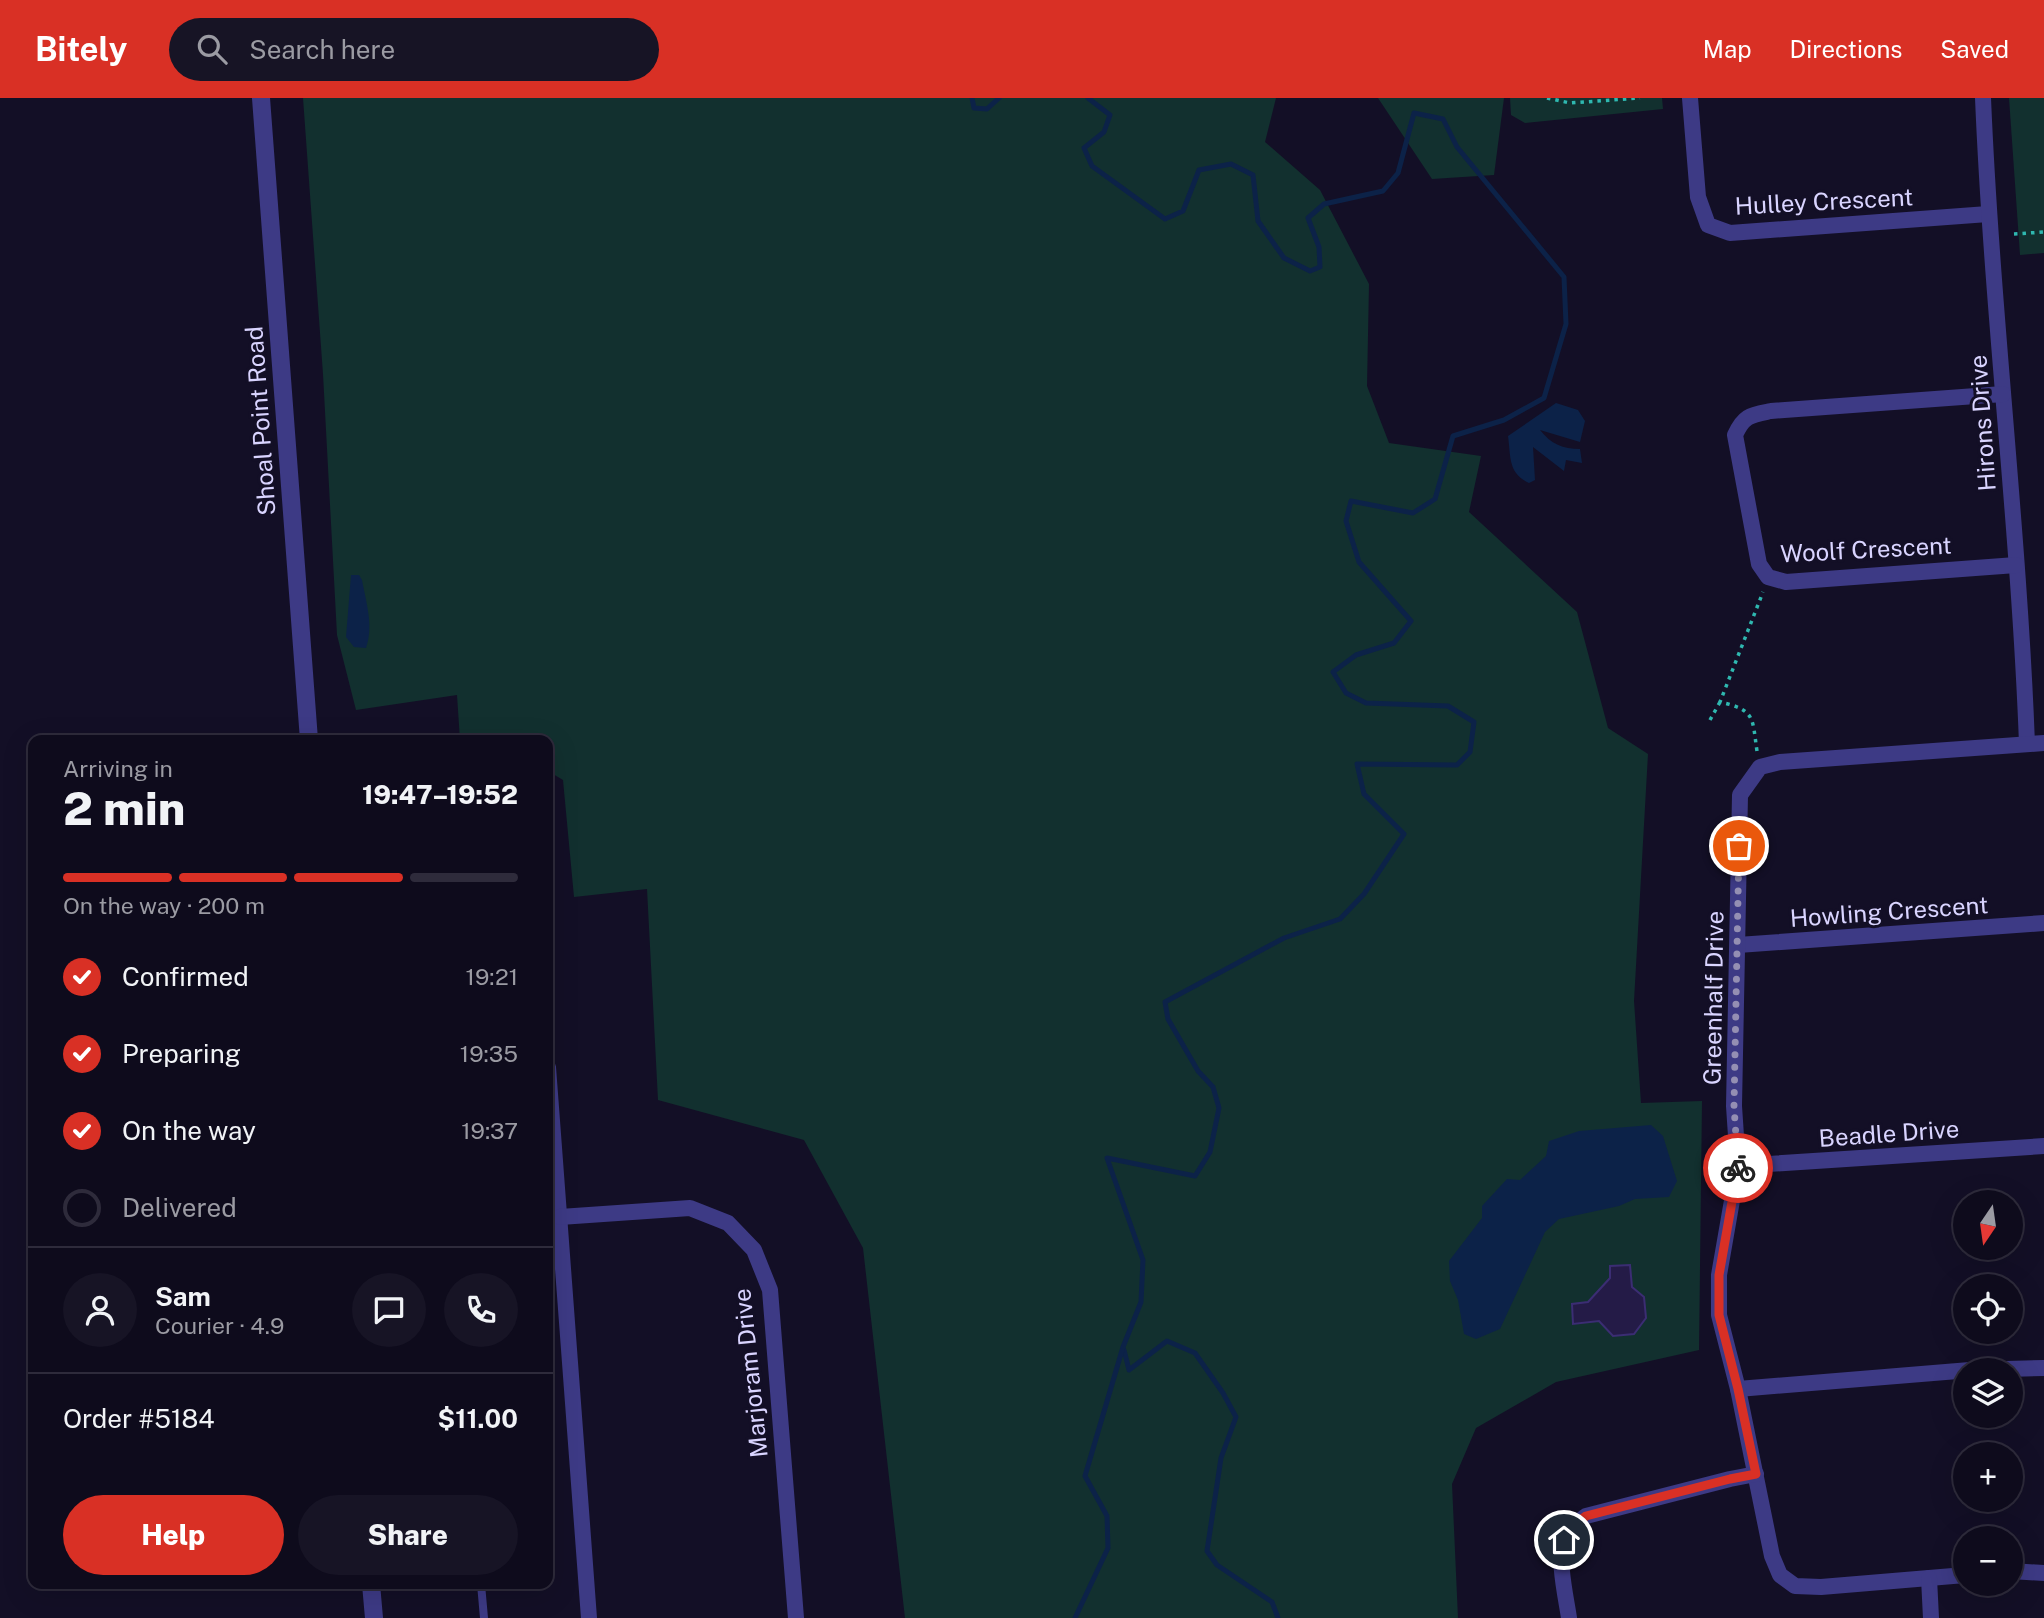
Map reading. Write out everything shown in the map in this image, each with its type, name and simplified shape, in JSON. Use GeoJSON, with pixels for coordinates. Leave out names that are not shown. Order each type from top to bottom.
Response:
{"type":"FeatureCollection","features":[{"type":"Feature","properties":{"kind":"street","name":"Shoal Point Road"},"geometry":{"type":"LineString","coordinates":[[261,98],[309,735]]}},
{"type":"Feature","properties":{"kind":"street","name":"Hulley Crescent"},"geometry":{"type":"LineString","coordinates":[[1690,98],[1698,197],[1708,225],[1730,233],[1988,214]]}},
{"type":"Feature","properties":{"kind":"street","name":"Hirons Drive"},"geometry":{"type":"LineString","coordinates":[[1983,98],[1988,214],[2016,565],[2027,744]]}},
{"type":"Feature","properties":{"kind":"street","name":"Woolf Crescent"},"geometry":{"type":"LineString","coordinates":[[2003,394],[1771,411],[1751,415],[1741,421],[1735,435],[1759,564],[1768,577],[1786,582],[2016,565]]}},
{"type":"Feature","properties":{"kind":"street"},"geometry":{"type":"LineString","coordinates":[[1760,767],[1780,762],[2044,743]]}},
{"type":"Feature","properties":{"kind":"street","name":"Greenhalf Drive"},"geometry":{"type":"LineString","coordinates":[[1760,767],[1740,795],[1734,1106],[1738,1166],[1719,1275],[1719,1315],[1738,1389],[1772,1556],[1780,1574],[1795,1586],[1821,1587],[1953,1576]]}},
{"type":"Feature","properties":{"kind":"street","name":"Howling Crescent"},"geometry":{"type":"LineString","coordinates":[[1738,945],[2044,923]]}},
{"type":"Feature","properties":{"kind":"street"},"geometry":{"type":"LineString","coordinates":[[553,1130],[589,1618]]}},
{"type":"Feature","properties":{"kind":"street","name":"Beadle Drive"},"geometry":{"type":"LineString","coordinates":[[1738,1166],[2044,1146]]}},
{"type":"Feature","properties":{"kind":"street","name":"Marjoram Drive"},"geometry":{"type":"LineString","coordinates":[[560,1217],[690,1208],[728,1223],[754,1250],[770,1290],[796,1618]]}},
{"type":"Feature","properties":{"kind":"street"},"geometry":{"type":"LineString","coordinates":[[1738,1389],[1970,1370],[2044,1368]]}},
{"type":"Feature","properties":{"kind":"street"},"geometry":{"type":"LineString","coordinates":[[1569,1618],[1561,1556],[1564,1540],[1571,1527],[1586,1516],[1756,1474]]}},
{"type":"Feature","properties":{"kind":"street"},"geometry":{"type":"LineString","coordinates":[[2023,1572],[2044,1573]]}},
{"type":"Feature","properties":{"kind":"street"},"geometry":{"type":"LineString","coordinates":[[1928,1578],[1931,1618]]}},
{"type":"Feature","properties":{"kind":"street"},"geometry":{"type":"LineString","coordinates":[[371,1589],[374,1618]]}},
{"type":"Feature","properties":{"kind":"lane"},"geometry":{"type":"LineString","coordinates":[[481,1589],[484,1618]]}},
{"type":"Feature","properties":{"kind":"path"},"geometry":{"type":"LineString","coordinates":[[1547,98],[1570,103],[1638,98]]}},
{"type":"Feature","properties":{"kind":"path"},"geometry":{"type":"LineString","coordinates":[[2014,234],[2044,232]]}},
{"type":"Feature","properties":{"kind":"path"},"geometry":{"type":"LineString","coordinates":[[1710,720],[1720,702],[1768,577]]}},
{"type":"Feature","properties":{"kind":"path"},"geometry":{"type":"LineString","coordinates":[[1720,702],[1742,707],[1752,720],[1760,767]]}},
{"type":"Feature","properties":{"kind":"green space"},"geometry":{"type":"Polygon","coordinates":[[[303,98],[1276,98],[1265,142],[1320,190],[1369,284],[1367,386],[1389,443],[1481,456],[1469,512],[1577,612],[1608,728],[1648,754],[1634,1001],[1641,1103],[1702,1101],[1699,1350],[1556,1382],[1476,1428],[1452,1484],[1458,1618],[905,1618],[863,1248],[804,1140],[658,1100],[647,889],[574,897],[563,780],[553,774],[553,735],[460,735],[457,695],[356,710],[337,635],[323,374],[303,98]]]}},
{"type":"Feature","properties":{"kind":"green space"},"geometry":{"type":"Polygon","coordinates":[[[1378,98],[1504,98],[1494,175],[1432,179],[1378,98]]]}},
{"type":"Feature","properties":{"kind":"green space"},"geometry":{"type":"Polygon","coordinates":[[[1510,98],[1662,98],[1663,109],[1525,123],[1511,115],[1510,98]]]}},
{"type":"Feature","properties":{"kind":"green space"},"geometry":{"type":"Polygon","coordinates":[[[2009,98],[2044,98],[2044,253],[2020,255],[2009,98]]]}},
{"type":"Feature","properties":{"kind":"water"},"geometry":{"type":"Polygon","coordinates":[[[1556,403],[1578,410],[1585,421],[1580,442],[1540,430],[1558,445],[1580,449],[1582,463],[1566,460],[1564,471],[1533,447],[1535,480],[1529,483],[1514,470],[1508,436],[1556,403]]]}},
{"type":"Feature","properties":{"kind":"water"},"geometry":{"type":"Polygon","coordinates":[[[351,575],[359,575],[362,580],[369,623],[366,648],[354,647],[346,637],[351,575]]]}},
{"type":"Feature","properties":{"kind":"water"},"geometry":{"type":"Polygon","coordinates":[[[1651,1125],[1663,1136],[1677,1181],[1669,1197],[1635,1199],[1619,1206],[1559,1219],[1545,1232],[1500,1329],[1476,1339],[1464,1334],[1458,1300],[1450,1281],[1449,1261],[1482,1218],[1482,1206],[1507,1179],[1520,1180],[1546,1156],[1549,1141],[1579,1131],[1651,1125]]]}},
{"type":"Feature","properties":{"kind":"building"},"geometry":{"type":"Polygon","coordinates":[[[1630,1265],[1632,1287],[1644,1297],[1646,1318],[1634,1334],[1613,1336],[1599,1321],[1573,1324],[1572,1304],[1588,1302],[1610,1278],[1610,1266],[1630,1265]]]}},
{"type":"Feature","properties":{"kind":"waterway"},"geometry":{"type":"LineString","coordinates":[[972,98],[974,108],[987,109],[999,98]]}},
{"type":"Feature","properties":{"kind":"waterway"},"geometry":{"type":"LineString","coordinates":[[1075,1618],[1108,1548],[1107,1516],[1085,1476],[1123,1347],[1141,1302],[1143,1260],[1107,1158],[1195,1176],[1210,1152],[1219,1108],[1213,1087],[1198,1071],[1168,1019],[1165,1002],[1284,938],[1340,919],[1364,894],[1404,834],[1364,794],[1357,764],[1457,765],[1470,752],[1474,722],[1448,706],[1366,703],[1346,693],[1333,672],[1356,655],[1394,643],[1411,621],[1359,562],[1346,521],[1351,501],[1413,513],[1435,499],[1453,436],[1504,420],[1544,398],[1566,324],[1564,277],[1457,147],[1443,119],[1414,113],[1398,173],[1383,191],[1324,204],[1308,218],[1319,247],[1320,267],[1310,271],[1284,258],[1258,221],[1253,175],[1231,164],[1199,170],[1183,211],[1165,219],[1092,166],[1084,148],[1104,132],[1110,115],[1088,98]]}},
{"type":"Feature","properties":{"kind":"waterway"},"geometry":{"type":"LineString","coordinates":[[1124,1350],[1129,1370],[1167,1341],[1195,1353],[1223,1393],[1236,1417],[1221,1458],[1207,1551],[1217,1565],[1272,1602],[1278,1618]]}},
{"type":"Feature","properties":{"kind":"way so far"},"geometry":{"type":"LineString","coordinates":[[1738,1168],[1734,1106],[1739,846]]}},
{"type":"Feature","properties":{"kind":"route"},"geometry":{"type":"LineString","coordinates":[[1564,1540],[1571,1527],[1586,1516],[1756,1474],[1719,1315],[1719,1275],[1738,1168]]}}]}
